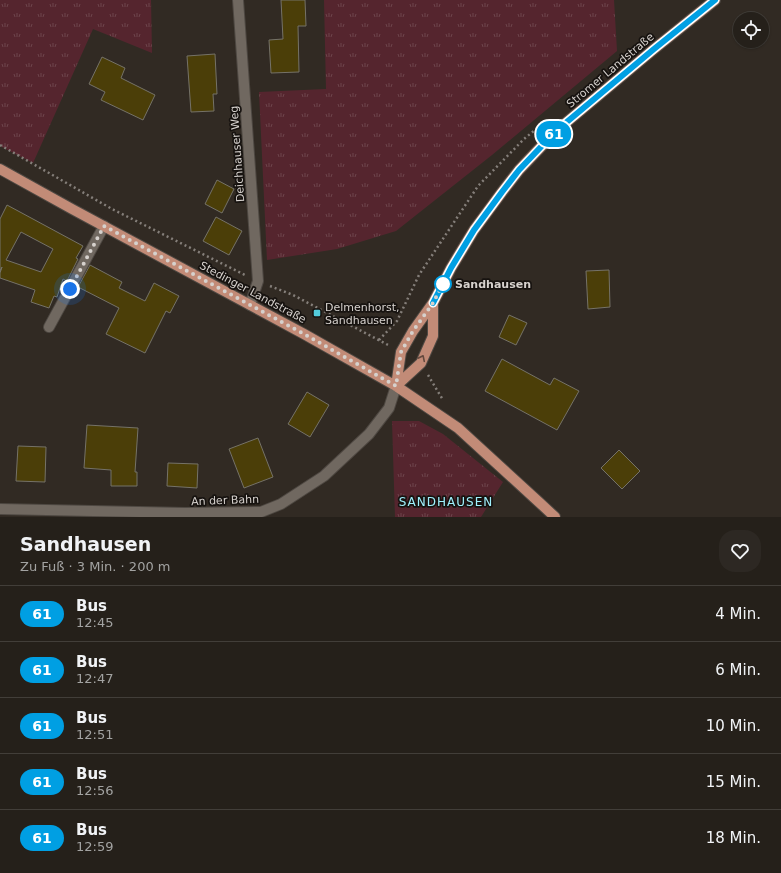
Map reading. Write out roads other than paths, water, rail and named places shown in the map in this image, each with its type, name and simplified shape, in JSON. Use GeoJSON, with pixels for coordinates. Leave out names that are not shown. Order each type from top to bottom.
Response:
{"type":"FeatureCollection","features":[{"type":"Feature","properties":{"kind":"main road","name":"Stromer Landstraße"},"geometry":{"type":"LineString","coordinates":[[396,386],[401,352],[413,331],[433,303],[451,268],[474,230],[519,170],[556,131],[715,0]]}},
{"type":"Feature","properties":{"kind":"main road","name":"Stedinger Landstraße"},"geometry":{"type":"LineString","coordinates":[[0,169],[304,334],[396,386],[458,428],[555,517]]}},
{"type":"Feature","properties":{"kind":"main road","name":"Stromer Landstraße"},"geometry":{"type":"LineString","coordinates":[[396,386],[421,363],[432,336],[433,303]]}},
{"type":"Feature","properties":{"kind":"street","name":"Deichhauser Weg"},"geometry":{"type":"LineString","coordinates":[[238,0],[258,281],[250,305]]}},
{"type":"Feature","properties":{"kind":"street"},"geometry":{"type":"LineString","coordinates":[[49,327],[104,226]]}},
{"type":"Feature","properties":{"kind":"street","name":"An der Bahn"},"geometry":{"type":"LineString","coordinates":[[2,510],[185,513],[261,512],[281,504],[324,476],[369,434],[389,408],[396,386]]}},
{"type":"Feature","properties":{"kind":"place","name":"Sandhausen"},"geometry":{"type":"Point","coordinates":[443,284]}},
{"type":"Feature","properties":{"kind":"place","name":"Delmenhorst, Sandhausen"},"geometry":{"type":"Point","coordinates":[317,313]}},
{"type":"Feature","properties":{"kind":"district","name":"SANDHAUSEN"},"geometry":{"type":"Point","coordinates":[446,502]}}]}
